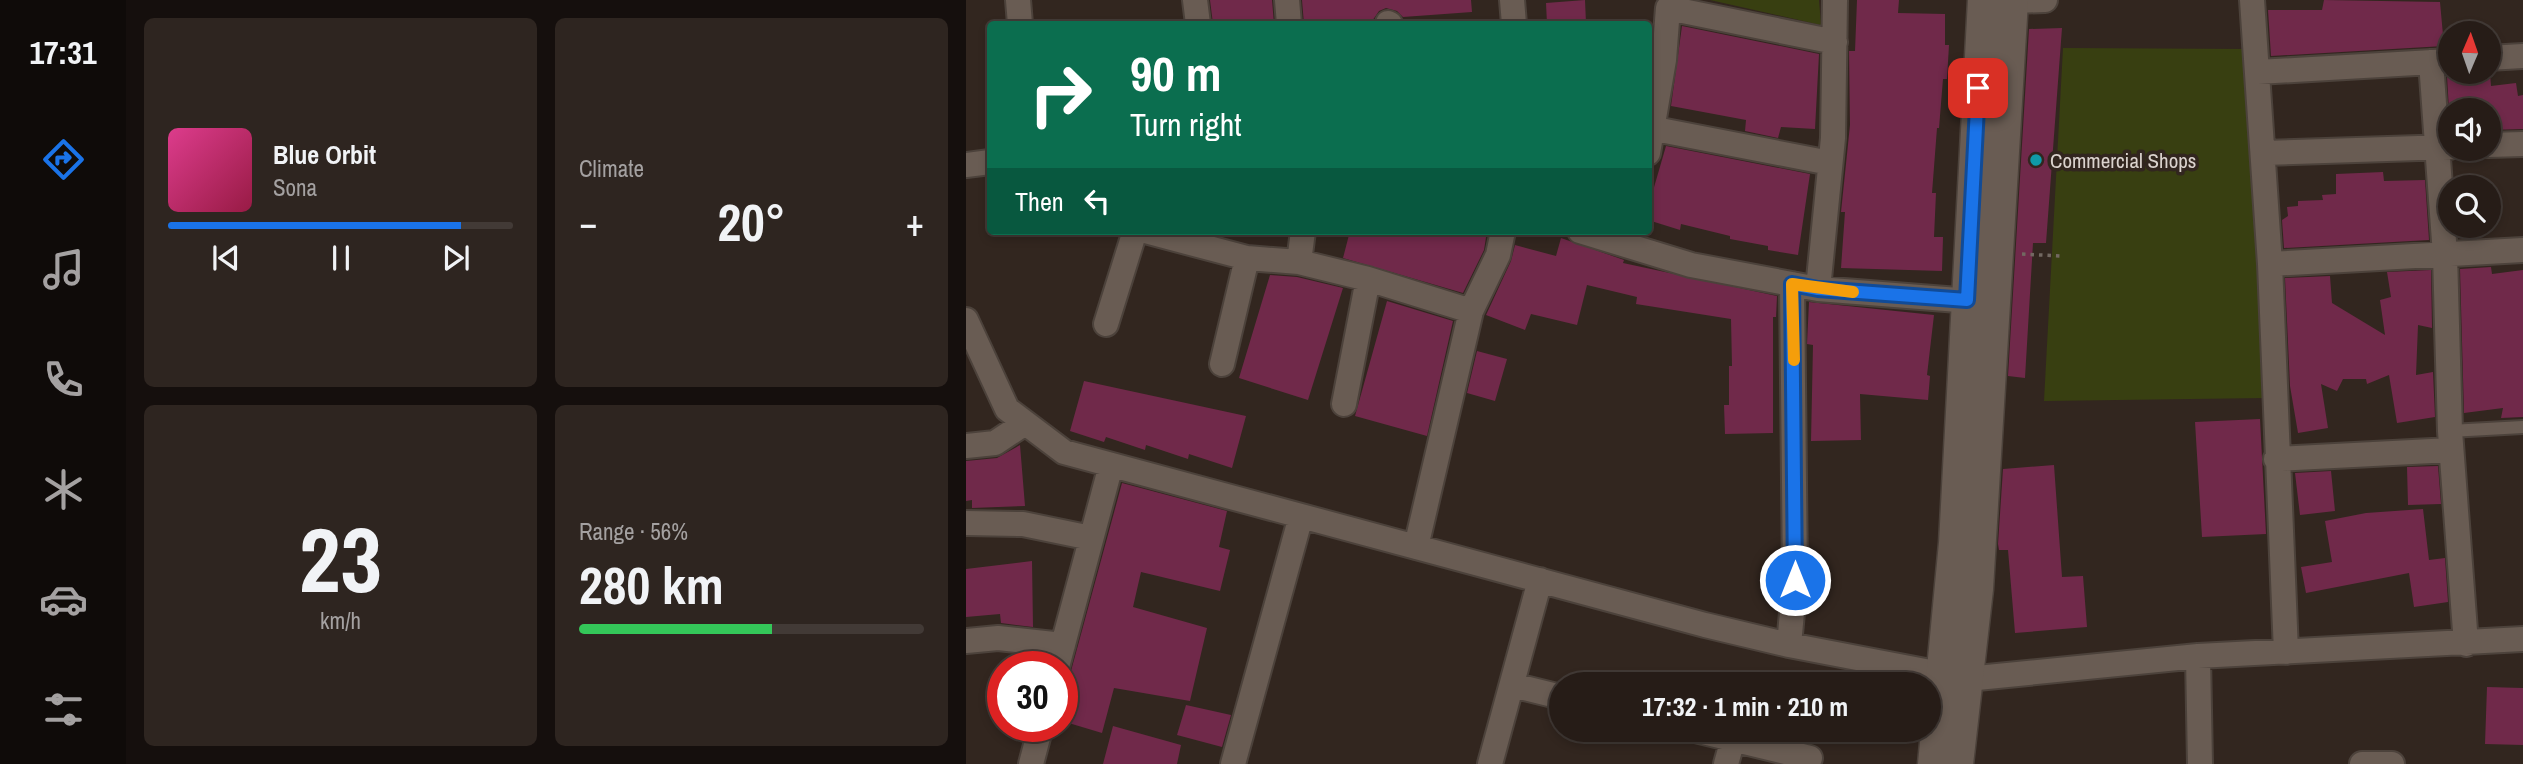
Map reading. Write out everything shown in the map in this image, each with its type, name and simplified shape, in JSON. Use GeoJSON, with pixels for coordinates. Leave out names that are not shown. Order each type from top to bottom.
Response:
{"type":"FeatureCollection","features":[{"type":"Feature","properties":{"kind":"street"},"geometry":{"type":"LineString","coordinates":[[1017,0],[1020,21]]}},
{"type":"Feature","properties":{"kind":"street"},"geometry":{"type":"LineString","coordinates":[[1195,0],[1198,21]]}},
{"type":"Feature","properties":{"kind":"street"},"geometry":{"type":"LineString","coordinates":[[1286,0],[1289,21]]}},
{"type":"Feature","properties":{"kind":"street"},"geometry":{"type":"LineString","coordinates":[[1512,0],[1514,21]]}},
{"type":"Feature","properties":{"kind":"street"},"geometry":{"type":"LineString","coordinates":[[1818,289],[1830,163],[1835,0]]}},
{"type":"Feature","properties":{"kind":"street"},"geometry":{"type":"LineString","coordinates":[[1933,764],[1978,589],[1983,0]]}},
{"type":"Feature","properties":{"kind":"street"},"geometry":{"type":"LineString","coordinates":[[1981,302],[1999,252],[2013,1],[2045,0]]}},
{"type":"Feature","properties":{"kind":"street"},"geometry":{"type":"LineString","coordinates":[[2252,0],[2270,264],[2286,652]]}},
{"type":"Feature","properties":{"kind":"street"},"geometry":{"type":"LineString","coordinates":[[1830,163],[1652,141],[1668,9],[1835,43]]}},
{"type":"Feature","properties":{"kind":"street"},"geometry":{"type":"LineString","coordinates":[[2501,57],[2523,56]]}},
{"type":"Feature","properties":{"kind":"street"},"geometry":{"type":"LineString","coordinates":[[2258,72],[2438,61]]}},
{"type":"Feature","properties":{"kind":"street"},"geometry":{"type":"LineString","coordinates":[[2501,145],[2523,144]]}},
{"type":"Feature","properties":{"kind":"street"},"geometry":{"type":"LineString","coordinates":[[2263,153],[2438,148]]}},
{"type":"Feature","properties":{"kind":"street"},"geometry":{"type":"LineString","coordinates":[[2444,161],[2450,441],[2466,644]]}},
{"type":"Feature","properties":{"kind":"street"},"geometry":{"type":"LineString","coordinates":[[966,165],[987,162]]}},
{"type":"Feature","properties":{"kind":"street"},"geometry":{"type":"LineString","coordinates":[[1106,324],[1134,235]]}},
{"type":"Feature","properties":{"kind":"street"},"geometry":{"type":"LineString","coordinates":[[1159,235],[1248,258],[1299,262],[1368,279],[1471,311]]}},
{"type":"Feature","properties":{"kind":"street"},"geometry":{"type":"LineString","coordinates":[[1299,262],[1302,235]]}},
{"type":"Feature","properties":{"kind":"street"},"geometry":{"type":"LineString","coordinates":[[1416,547],[1471,311],[1498,255],[1502,235]]}},
{"type":"Feature","properties":{"kind":"street"},"geometry":{"type":"LineString","coordinates":[[1606,235],[1625,238],[1691,265],[1818,289],[1981,302]]}},
{"type":"Feature","properties":{"kind":"street"},"geometry":{"type":"LineString","coordinates":[[2270,264],[2523,250]]}},
{"type":"Feature","properties":{"kind":"street"},"geometry":{"type":"LineString","coordinates":[[1222,364],[1248,258]]}},
{"type":"Feature","properties":{"kind":"street"},"geometry":{"type":"LineString","coordinates":[[1344,404],[1368,279]]}},
{"type":"Feature","properties":{"kind":"street"},"geometry":{"type":"LineString","coordinates":[[1789,645],[1796,567],[1792,284]]}},
{"type":"Feature","properties":{"kind":"street"},"geometry":{"type":"LineString","coordinates":[[966,320],[1007,409],[1064,452],[1789,645],[1954,677],[2198,656],[2523,639]]}},
{"type":"Feature","properties":{"kind":"street"},"geometry":{"type":"LineString","coordinates":[[966,446],[995,443],[1025,423]]}},
{"type":"Feature","properties":{"kind":"street"},"geometry":{"type":"LineString","coordinates":[[2276,459],[2450,441]]}},
{"type":"Feature","properties":{"kind":"street"},"geometry":{"type":"LineString","coordinates":[[1061,651],[1111,465]]}},
{"type":"Feature","properties":{"kind":"street"},"geometry":{"type":"LineString","coordinates":[[1233,764],[1301,516]]}},
{"type":"Feature","properties":{"kind":"street"},"geometry":{"type":"LineString","coordinates":[[966,523],[1023,524],[1091,538]]}},
{"type":"Feature","properties":{"kind":"street"},"geometry":{"type":"LineString","coordinates":[[1490,764],[1540,580]]}},
{"type":"Feature","properties":{"kind":"street"},"geometry":{"type":"LineString","coordinates":[[966,641],[998,639],[1042,651]]}},
{"type":"Feature","properties":{"kind":"street"},"geometry":{"type":"LineString","coordinates":[[2198,656],[2200,764]]}},
{"type":"Feature","properties":{"kind":"street"},"geometry":{"type":"LineString","coordinates":[[1954,677],[1958,764]]}},
{"type":"Feature","properties":{"kind":"street"},"geometry":{"type":"LineString","coordinates":[[1512,685],[1549,694]]}},
{"type":"Feature","properties":{"kind":"street"},"geometry":{"type":"LineString","coordinates":[[1031,764],[1037,742]]}},
{"type":"Feature","properties":{"kind":"street"},"geometry":{"type":"LineString","coordinates":[[1726,764],[1732,742]]}},
{"type":"Feature","properties":{"kind":"street"},"geometry":{"type":"LineString","coordinates":[[1745,742],[1810,758]]}},
{"type":"Feature","properties":{"kind":"street"},"geometry":{"type":"LineString","coordinates":[[2362,764],[2392,764]]}},
{"type":"Feature","properties":{"kind":"lane"},"geometry":{"type":"LineString","coordinates":[[2450,441],[2523,427]]}},
{"type":"Feature","properties":{"kind":"path"},"geometry":{"type":"LineString","coordinates":[[1999,252],[2060,256]]}},
{"type":"Feature","properties":{"kind":"green space"},"geometry":{"type":"Polygon","coordinates":[[[1710,0],[1819,0],[1821,25],[1710,0]]]}},
{"type":"Feature","properties":{"kind":"green space"},"geometry":{"type":"Polygon","coordinates":[[[2063,48],[2247,49],[2265,398],[2044,401],[2063,48]]]}},
{"type":"Feature","properties":{"kind":"building"},"geometry":{"type":"Polygon","coordinates":[[[1210,0],[1272,0],[1274,21],[1213,21],[1210,0]]]}},
{"type":"Feature","properties":{"kind":"building"},"geometry":{"type":"Polygon","coordinates":[[[1302,0],[1471,0],[1472,12],[1403,17],[1397,11],[1386,8],[1379,11],[1372,21],[1304,21],[1302,0]]]}},
{"type":"Feature","properties":{"kind":"building"},"geometry":{"type":"Polygon","coordinates":[[[1585,0],[1586,21],[1547,21],[1546,3],[1585,0]]]}},
{"type":"Feature","properties":{"kind":"building"},"geometry":{"type":"Polygon","coordinates":[[[1857,0],[1899,0],[1898,13],[1945,14],[1945,45],[1949,45],[1947,79],[1943,79],[1932,193],[1936,193],[1934,237],[1943,237],[1942,271],[1841,268],[1845,212],[1841,212],[1850,125],[1849,51],[1855,51],[1857,0]]]}},
{"type":"Feature","properties":{"kind":"building"},"geometry":{"type":"Polygon","coordinates":[[[2324,0],[2440,2],[2442,21],[2438,21],[2438,46],[2271,56],[2268,10],[2322,10],[2324,0]]]}},
{"type":"Feature","properties":{"kind":"building"},"geometry":{"type":"Polygon","coordinates":[[[1682,26],[1819,54],[1815,129],[1781,127],[1778,138],[1745,131],[1746,120],[1671,106],[1682,26]]]}},
{"type":"Feature","properties":{"kind":"building","name":"Commercial Shops"},"geometry":{"type":"Polygon","coordinates":[[[2062,28],[2046,243],[2033,243],[2025,378],[2008,376],[2029,29],[2062,28]]]}},
{"type":"Feature","properties":{"kind":"building"},"geometry":{"type":"Polygon","coordinates":[[[2516,83],[2518,96],[2523,95],[2523,129],[2501,130],[2501,98],[2448,98],[2447,84],[2491,86],[2516,83]]]}},
{"type":"Feature","properties":{"kind":"building"},"geometry":{"type":"Polygon","coordinates":[[[1666,146],[1810,174],[1798,255],[1768,250],[1768,246],[1730,239],[1730,236],[1681,224],[1680,230],[1652,221],[1652,194],[1666,146]]]}},
{"type":"Feature","properties":{"kind":"building"},"geometry":{"type":"Polygon","coordinates":[[[2383,172],[2384,181],[2425,180],[2429,240],[2284,248],[2282,220],[2288,216],[2287,207],[2298,206],[2298,201],[2323,200],[2322,195],[2336,194],[2336,174],[2383,172]]]}},
{"type":"Feature","properties":{"kind":"building"},"geometry":{"type":"Polygon","coordinates":[[[1349,235],[1486,235],[1484,250],[1463,293],[1343,258],[1349,235]]]}},
{"type":"Feature","properties":{"kind":"building"},"geometry":{"type":"Polygon","coordinates":[[[1561,238],[1624,260],[1623,263],[1777,296],[1776,317],[1773,317],[1773,433],[1725,434],[1724,405],[1729,405],[1729,366],[1732,366],[1731,319],[1636,304],[1637,297],[1587,285],[1577,325],[1531,314],[1525,330],[1486,315],[1511,261],[1515,245],[1556,256],[1561,238]]]}},
{"type":"Feature","properties":{"kind":"building"},"geometry":{"type":"Polygon","coordinates":[[[2491,267],[2492,274],[2523,270],[2523,417],[2501,418],[2503,408],[2464,413],[2460,269],[2491,267]]]}},
{"type":"Feature","properties":{"kind":"building"},"geometry":{"type":"Polygon","coordinates":[[[2431,270],[2432,328],[2418,325],[2416,375],[2433,372],[2435,417],[2397,423],[2389,375],[2367,384],[2366,379],[2343,379],[2337,391],[2321,384],[2328,428],[2298,433],[2290,386],[2285,278],[2330,276],[2332,303],[2385,335],[2380,300],[2391,297],[2387,272],[2431,270]]]}},
{"type":"Feature","properties":{"kind":"building"},"geometry":{"type":"Polygon","coordinates":[[[1270,275],[1297,277],[1343,288],[1308,400],[1239,378],[1270,275]]]}},
{"type":"Feature","properties":{"kind":"building"},"geometry":{"type":"Polygon","coordinates":[[[1387,301],[1453,321],[1427,436],[1355,416],[1387,301]]]}},
{"type":"Feature","properties":{"kind":"building"},"geometry":{"type":"Polygon","coordinates":[[[1809,302],[1934,315],[1927,375],[1930,376],[1928,400],[1860,394],[1861,440],[1811,441],[1813,345],[1807,344],[1809,302]]]}},
{"type":"Feature","properties":{"kind":"building"},"geometry":{"type":"Polygon","coordinates":[[[1477,351],[1507,359],[1495,401],[1467,393],[1477,351]]]}},
{"type":"Feature","properties":{"kind":"building"},"geometry":{"type":"Polygon","coordinates":[[[1084,381],[1246,416],[1232,468],[1189,454],[1188,459],[1146,445],[1145,450],[1106,437],[1104,442],[1070,431],[1084,381]]]}},
{"type":"Feature","properties":{"kind":"building"},"geometry":{"type":"Polygon","coordinates":[[[2260,419],[2266,534],[2202,537],[2195,422],[2260,419]]]}},
{"type":"Feature","properties":{"kind":"building"},"geometry":{"type":"Polygon","coordinates":[[[1020,445],[1025,506],[972,508],[972,500],[966,501],[966,461],[997,458],[1020,445]]]}},
{"type":"Feature","properties":{"kind":"building"},"geometry":{"type":"Polygon","coordinates":[[[2054,465],[2062,577],[2083,576],[2087,627],[2015,633],[2008,550],[1999,550],[1998,544],[2003,469],[2054,465]]]}},
{"type":"Feature","properties":{"kind":"building"},"geometry":{"type":"Polygon","coordinates":[[[2438,466],[2441,504],[2408,505],[2407,467],[2438,466]]]}},
{"type":"Feature","properties":{"kind":"building"},"geometry":{"type":"Polygon","coordinates":[[[2331,471],[2335,511],[2300,515],[2295,473],[2331,471]]]}},
{"type":"Feature","properties":{"kind":"building"},"geometry":{"type":"Polygon","coordinates":[[[1122,483],[1227,511],[1219,547],[1230,550],[1220,591],[1141,572],[1133,607],[1207,628],[1190,701],[1114,688],[1102,733],[1078,726],[1076,651],[1122,483]]]}},
{"type":"Feature","properties":{"kind":"building"},"geometry":{"type":"Polygon","coordinates":[[[2423,509],[2429,560],[2445,558],[2448,602],[2414,607],[2409,573],[2306,593],[2301,567],[2332,562],[2325,521],[2366,513],[2423,509]]]}},
{"type":"Feature","properties":{"kind":"building"},"geometry":{"type":"Polygon","coordinates":[[[1032,561],[1033,627],[1001,623],[1000,614],[966,617],[966,569],[1032,561]]]}},
{"type":"Feature","properties":{"kind":"building"},"geometry":{"type":"Polygon","coordinates":[[[2487,687],[2523,688],[2523,745],[2485,744],[2487,687]]]}},
{"type":"Feature","properties":{"kind":"building"},"geometry":{"type":"Polygon","coordinates":[[[1186,705],[1231,715],[1222,747],[1177,735],[1186,705]]]}},
{"type":"Feature","properties":{"kind":"building"},"geometry":{"type":"Polygon","coordinates":[[[1113,726],[1181,745],[1177,764],[1103,764],[1113,726]]]}},
{"type":"Feature","properties":{"kind":"slow traffic"},"geometry":{"type":"LineString","coordinates":[[1794,360],[1792,284],[1853,292]]}},
{"type":"Feature","properties":{"kind":"place","name":"Commercial Shops"},"geometry":{"type":"Point","coordinates":[2036,160]}},
{"type":"Feature","properties":{"kind":"route"},"geometry":{"type":"LineString","coordinates":[[1795,580],[1792,284],[1912,298],[1967,300],[1978,88]]}}]}
